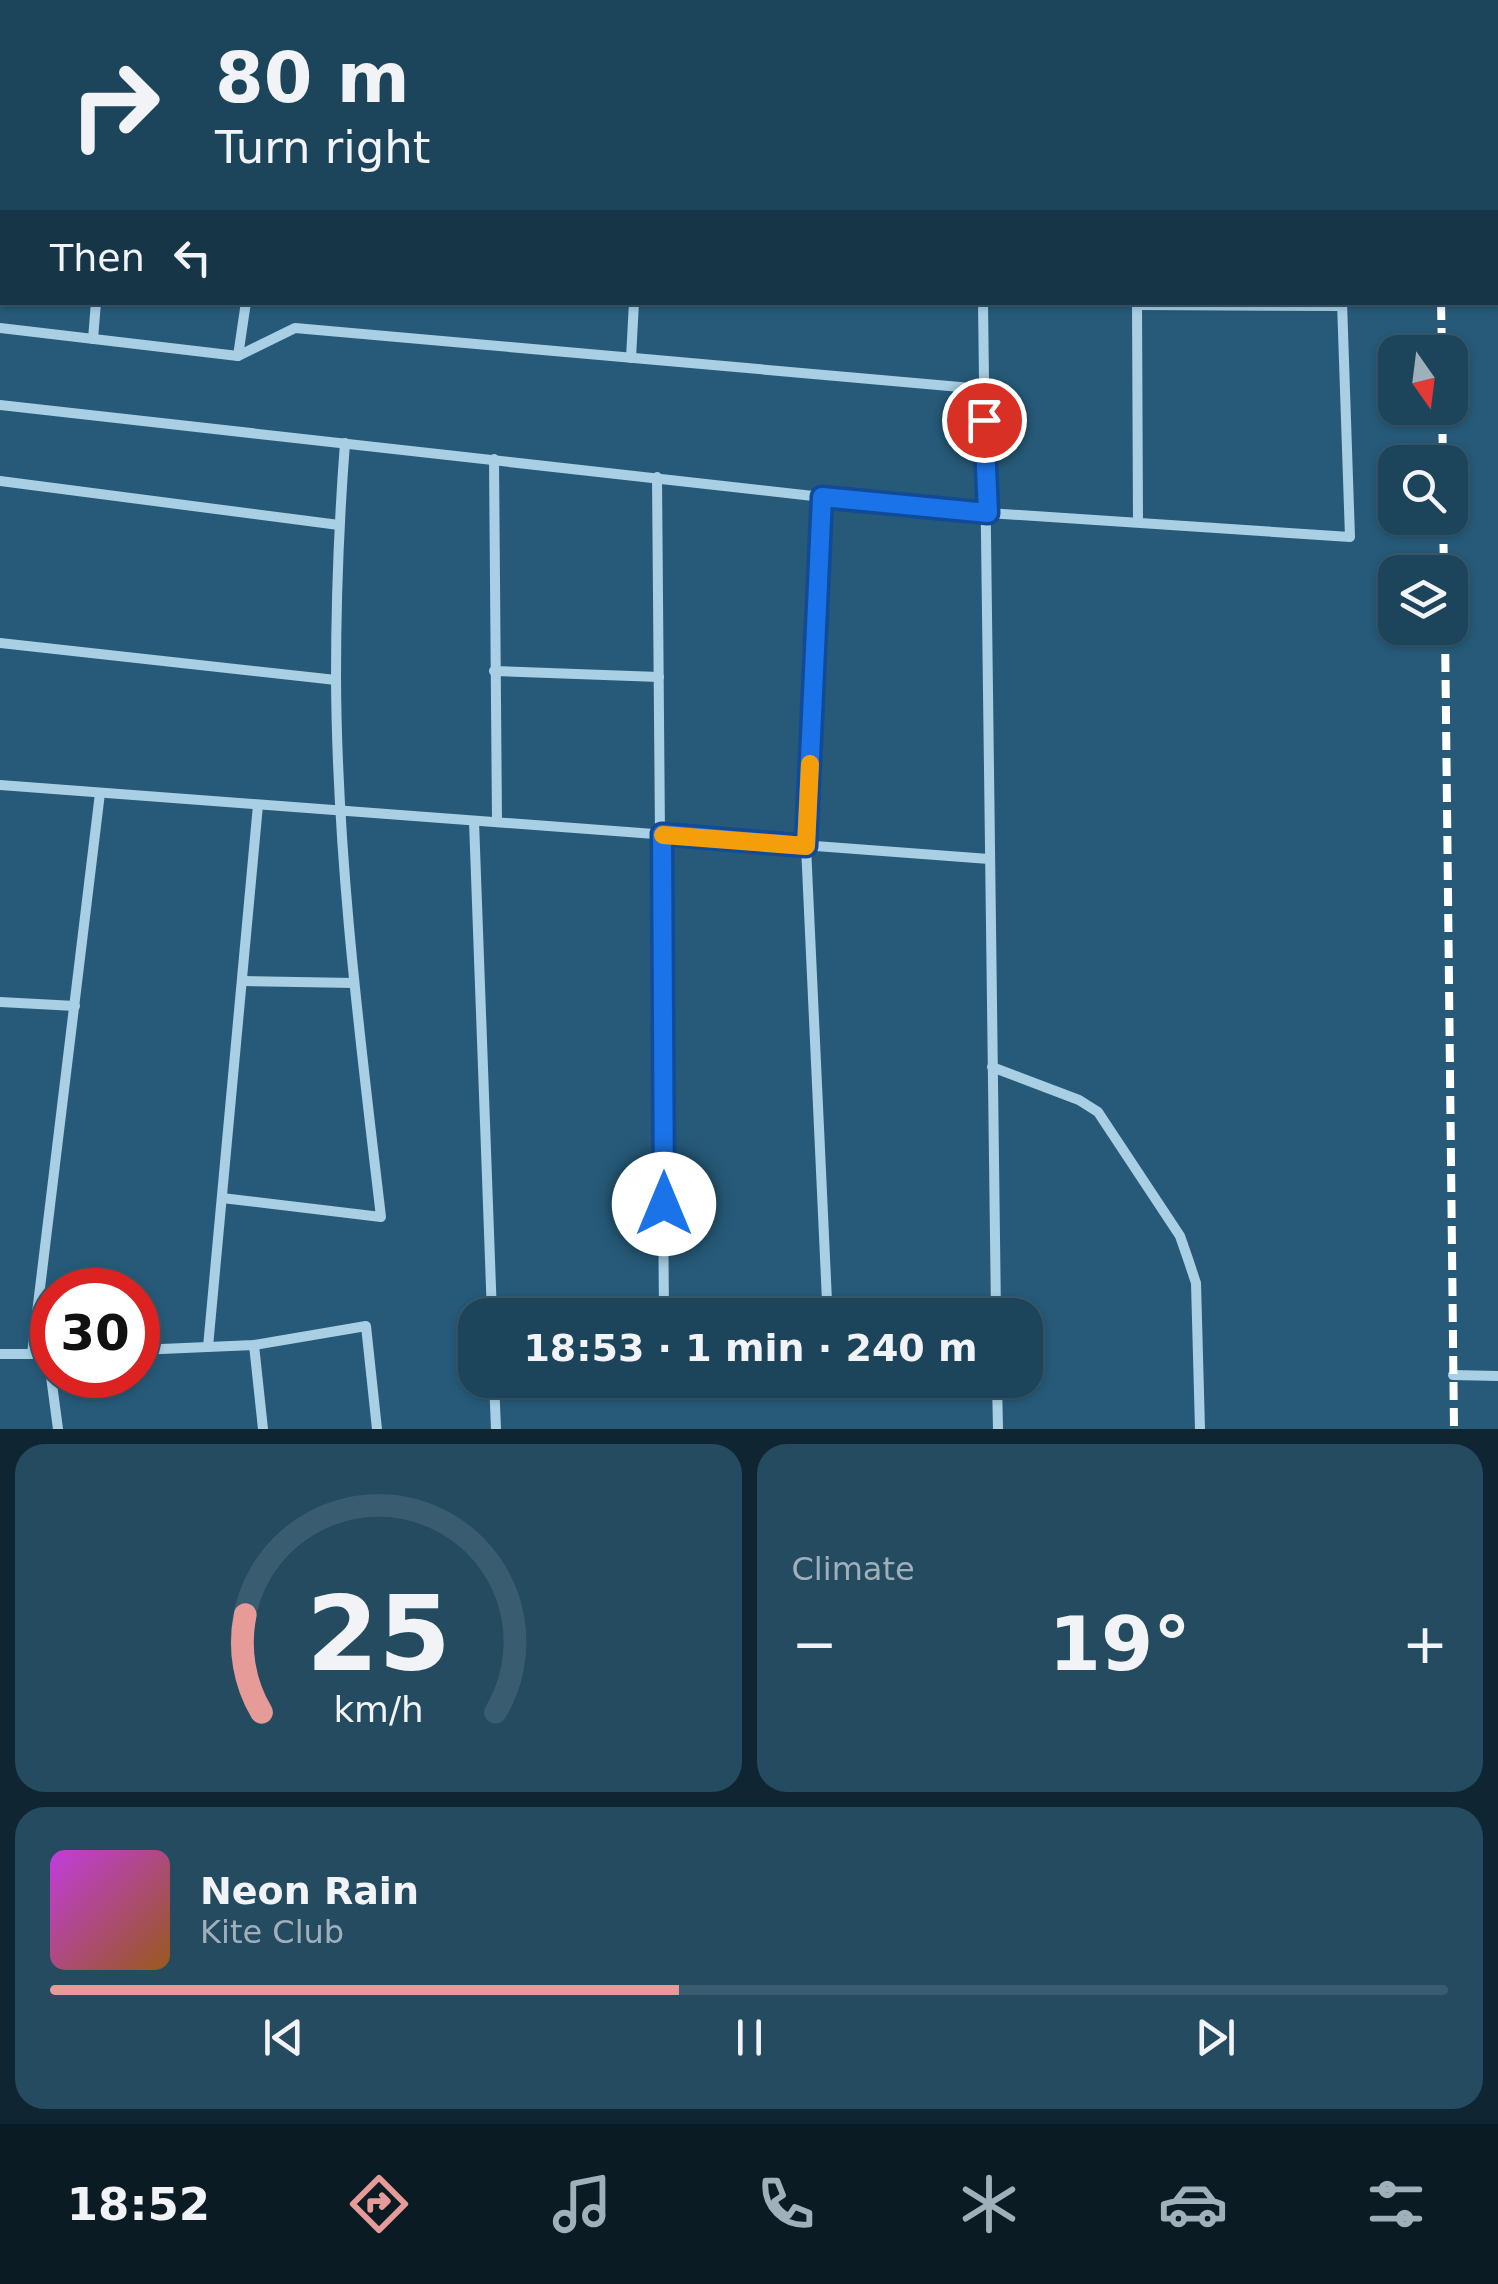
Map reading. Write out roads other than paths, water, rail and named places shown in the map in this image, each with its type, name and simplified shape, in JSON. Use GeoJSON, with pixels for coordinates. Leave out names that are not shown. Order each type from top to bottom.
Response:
{"type":"FeatureCollection","features":[{"type":"Feature","properties":{"kind":"street"},"geometry":{"type":"LineString","coordinates":[[93,339],[96,305]]}},
{"type":"Feature","properties":{"kind":"street"},"geometry":{"type":"LineString","coordinates":[[238,356],[246,305]]}},
{"type":"Feature","properties":{"kind":"street"},"geometry":{"type":"LineString","coordinates":[[630,358],[634,305]]}},
{"type":"Feature","properties":{"kind":"street"},"geometry":{"type":"LineString","coordinates":[[983,305],[996,1298]]}},
{"type":"Feature","properties":{"kind":"street"},"geometry":{"type":"LineString","coordinates":[[1137,305],[1138,522]]}},
{"type":"Feature","properties":{"kind":"street"},"geometry":{"type":"LineString","coordinates":[[0,405],[822,497],[988,513],[1350,537],[1342,305]]}},
{"type":"Feature","properties":{"kind":"street"},"geometry":{"type":"LineString","coordinates":[[0,328],[238,356],[295,328],[983,389]]}},
{"type":"Feature","properties":{"kind":"street"},"geometry":{"type":"LineString","coordinates":[[222,1198],[381,1216],[354,983],[342,811],[336,680],[345,443]]}},
{"type":"Feature","properties":{"kind":"street"},"geometry":{"type":"LineString","coordinates":[[494,459],[497,822]]}},
{"type":"Feature","properties":{"kind":"street"},"geometry":{"type":"LineString","coordinates":[[657,477],[664,1298]]}},
{"type":"Feature","properties":{"kind":"street"},"geometry":{"type":"LineString","coordinates":[[0,481],[339,525]]}},
{"type":"Feature","properties":{"kind":"street"},"geometry":{"type":"LineString","coordinates":[[822,497],[806,846],[827,1298]]}},
{"type":"Feature","properties":{"kind":"street"},"geometry":{"type":"LineString","coordinates":[[0,643],[336,680]]}},
{"type":"Feature","properties":{"kind":"street"},"geometry":{"type":"LineString","coordinates":[[494,671],[658,676]]}},
{"type":"Feature","properties":{"kind":"street"},"geometry":{"type":"LineString","coordinates":[[0,785],[988,859]]}},
{"type":"Feature","properties":{"kind":"street"},"geometry":{"type":"LineString","coordinates":[[43,1268],[100,793]]}},
{"type":"Feature","properties":{"kind":"street"},"geometry":{"type":"LineString","coordinates":[[208,1347],[258,804]]}},
{"type":"Feature","properties":{"kind":"street"},"geometry":{"type":"LineString","coordinates":[[474,821],[491,1298]]}},
{"type":"Feature","properties":{"kind":"street"},"geometry":{"type":"LineString","coordinates":[[243,981],[354,983]]}},
{"type":"Feature","properties":{"kind":"street"},"geometry":{"type":"LineString","coordinates":[[0,1002],[75,1006]]}},
{"type":"Feature","properties":{"kind":"street"},"geometry":{"type":"LineString","coordinates":[[992,1067],[1079,1100],[1098,1112],[1180,1236],[1196,1283],[1200,1429]]}},
{"type":"Feature","properties":{"kind":"street"},"geometry":{"type":"LineString","coordinates":[[160,1349],[254,1345],[366,1326],[377,1429]]}},
{"type":"Feature","properties":{"kind":"street"},"geometry":{"type":"LineString","coordinates":[[254,1345],[263,1429]]}},
{"type":"Feature","properties":{"kind":"street"},"geometry":{"type":"LineString","coordinates":[[0,1354],[30,1354]]}},
{"type":"Feature","properties":{"kind":"street"},"geometry":{"type":"LineString","coordinates":[[1453,1376],[1498,1376]]}},
{"type":"Feature","properties":{"kind":"street"},"geometry":{"type":"LineString","coordinates":[[55,1398],[58,1429]]}},
{"type":"Feature","properties":{"kind":"street"},"geometry":{"type":"LineString","coordinates":[[495,1398],[496,1429]]}},
{"type":"Feature","properties":{"kind":"street"},"geometry":{"type":"LineString","coordinates":[[997,1398],[998,1429]]}},
{"type":"Feature","properties":{"kind":"railway"},"geometry":{"type":"LineString","coordinates":[[1441,305],[1442,335]]}},
{"type":"Feature","properties":{"kind":"railway"},"geometry":{"type":"LineString","coordinates":[[1442,425],[1443,445]]}},
{"type":"Feature","properties":{"kind":"railway"},"geometry":{"type":"LineString","coordinates":[[1443,535],[1444,555]]}},
{"type":"Feature","properties":{"kind":"railway"},"geometry":{"type":"LineString","coordinates":[[1445,645],[1454,1429]]}}]}
